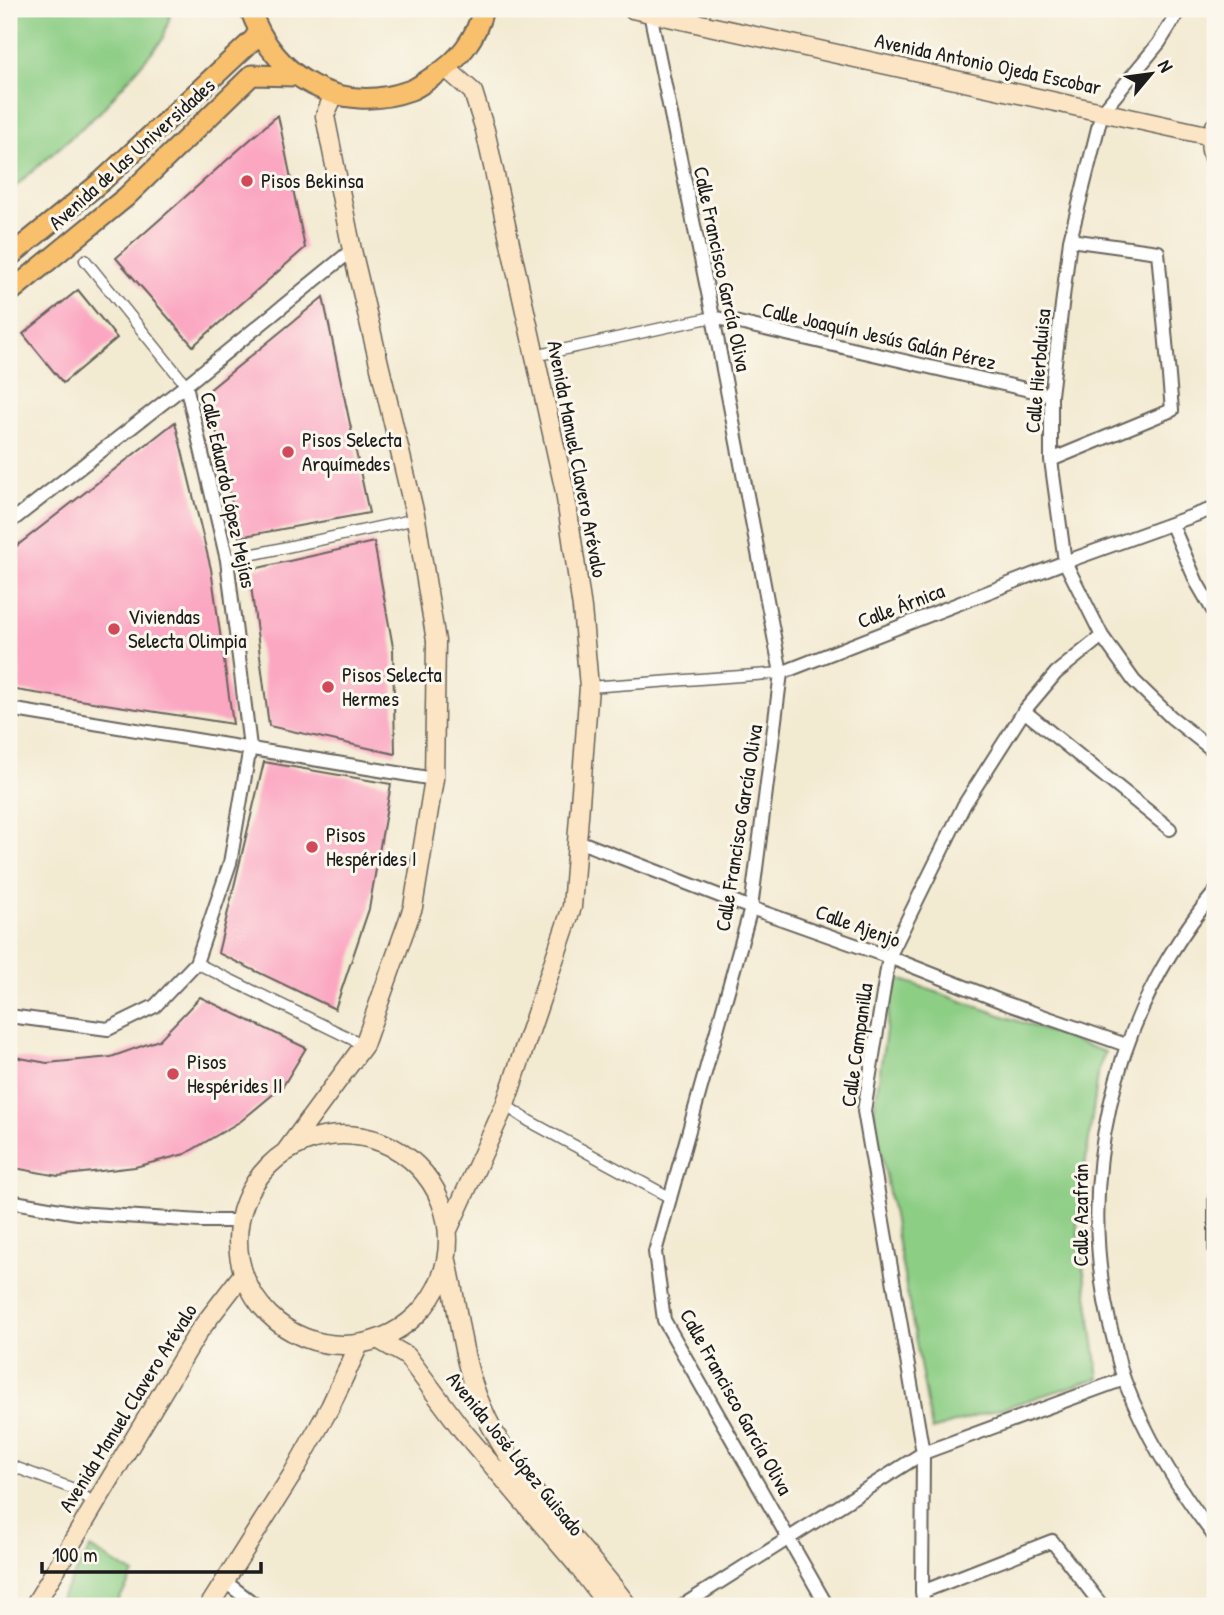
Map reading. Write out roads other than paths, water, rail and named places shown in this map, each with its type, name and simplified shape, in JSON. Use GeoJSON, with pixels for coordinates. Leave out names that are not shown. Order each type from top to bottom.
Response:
{"type":"FeatureCollection","features":[{"type":"Feature","properties":{"kind":"main road"},"geometry":{"type":"LineString","coordinates":[[250,9],[258,32],[274,56],[295,76],[334,94],[374,99],[413,90],[447,69],[467,46],[483,9]]}},
{"type":"Feature","properties":{"kind":"main road","name":"Avenida Antonio Ojeda Escobar"},"geometry":{"type":"LineString","coordinates":[[632,9],[652,11],[1101,112],[1213,131]]}},
{"type":"Feature","properties":{"kind":"main road","name":"Avenida de las Universidades"},"geometry":{"type":"LineString","coordinates":[[9,257],[102,181],[258,32]]}},
{"type":"Feature","properties":{"kind":"main road","name":"Avenida Manuel Clavero Arévalo"},"geometry":{"type":"LineString","coordinates":[[447,69],[473,92],[485,130],[565,492],[582,608],[589,687],[572,907],[505,1105],[448,1230]]}},
{"type":"Feature","properties":{"kind":"main road","name":"Avenida de las Universidades"},"geometry":{"type":"LineString","coordinates":[[9,293],[126,198],[252,75],[295,76]]}},
{"type":"Feature","properties":{"kind":"main road"},"geometry":{"type":"LineString","coordinates":[[286,1151],[312,1139],[341,1134],[369,1138],[395,1148],[418,1166],[433,1185],[443,1206],[448,1230],[447,1261],[438,1287],[423,1310],[403,1327],[379,1340],[359,1345],[337,1346],[313,1342],[283,1327],[259,1303],[243,1273],[238,1248],[239,1221],[248,1194],[264,1169],[286,1151],[364,1045],[413,907],[434,779],[436,641],[416,519],[352,250],[325,116],[334,94]]}},
{"type":"Feature","properties":{"kind":"main road"},"geometry":{"type":"LineString","coordinates":[[1213,131],[1210,151],[1215,163]]}},
{"type":"Feature","properties":{"kind":"main road","name":"Avenida José López Guisado"},"geometry":{"type":"LineString","coordinates":[[447,1261],[471,1380],[498,1439],[518,1471],[628,1606]]}},
{"type":"Feature","properties":{"kind":"main road","name":"Avenida Manuel Clavero Arévalo"},"geometry":{"type":"LineString","coordinates":[[34,1606],[199,1331],[243,1273]]}},
{"type":"Feature","properties":{"kind":"main road","name":"Avenida José López Guisado"},"geometry":{"type":"LineString","coordinates":[[379,1340],[407,1356],[463,1431],[577,1565],[608,1606]]}},
{"type":"Feature","properties":{"kind":"main road"},"geometry":{"type":"LineString","coordinates":[[209,1606],[292,1475],[330,1407],[359,1345]]}},
{"type":"Feature","properties":{"kind":"street","name":"Calle Hierbaluisa"},"geometry":{"type":"LineString","coordinates":[[1180,9],[1159,43],[1101,112],[1070,240],[1051,396],[1051,460],[1065,562],[1102,636],[1134,681],[1171,717],[1215,752]]}},
{"type":"Feature","properties":{"kind":"street","name":"Calle Francisco García Oliva"},"geometry":{"type":"LineString","coordinates":[[652,11],[781,673],[751,908],[655,1252],[664,1320],[827,1606]]}},
{"type":"Feature","properties":{"kind":"street"},"geometry":{"type":"LineString","coordinates":[[1051,460],[1172,410],[1158,253],[1070,240]]}},
{"type":"Feature","properties":{"kind":"street"},"geometry":{"type":"LineString","coordinates":[[9,523],[186,385],[352,250]]}},
{"type":"Feature","properties":{"kind":"street","name":"Calle Eduardo López Mejías"},"geometry":{"type":"LineString","coordinates":[[9,1016],[108,1029],[155,1006],[196,963],[230,863],[250,747],[227,560],[186,385],[85,260]]}},
{"type":"Feature","properties":{"kind":"street","name":"Calle Joaquín Jesús Galán Pérez"},"geometry":{"type":"LineString","coordinates":[[534,356],[713,317],[1051,396]]}},
{"type":"Feature","properties":{"kind":"street","name":"Calle Árnica"},"geometry":{"type":"LineString","coordinates":[[589,687],[781,673],[1065,562],[1215,508]]}},
{"type":"Feature","properties":{"kind":"street"},"geometry":{"type":"LineString","coordinates":[[227,560],[416,519]]}},
{"type":"Feature","properties":{"kind":"street"},"geometry":{"type":"LineString","coordinates":[[1172,524],[1215,614]]}},
{"type":"Feature","properties":{"kind":"street","name":"Calle Campanilla"},"geometry":{"type":"LineString","coordinates":[[924,1606],[923,1453],[864,1111],[889,957],[964,805],[1024,712],[1056,673],[1102,636]]}},
{"type":"Feature","properties":{"kind":"street"},"geometry":{"type":"LineString","coordinates":[[9,709],[434,779]]}},
{"type":"Feature","properties":{"kind":"street"},"geometry":{"type":"LineString","coordinates":[[1024,712],[1170,829]]}},
{"type":"Feature","properties":{"kind":"street","name":"Calle Ajenjo"},"geometry":{"type":"LineString","coordinates":[[578,841],[1008,1004],[1126,1045]]}},
{"type":"Feature","properties":{"kind":"street","name":"Calle Azafrán"},"geometry":{"type":"LineString","coordinates":[[1214,895],[1164,965],[1126,1045],[1103,1132],[1097,1197],[1101,1283],[1124,1380],[1149,1437],[1169,1473],[1215,1537]]}},
{"type":"Feature","properties":{"kind":"street"},"geometry":{"type":"LineString","coordinates":[[196,963],[364,1045]]}},
{"type":"Feature","properties":{"kind":"street"},"geometry":{"type":"LineString","coordinates":[[505,1105],[529,1121],[671,1198]]}},
{"type":"Feature","properties":{"kind":"street"},"geometry":{"type":"LineString","coordinates":[[1215,1197],[1215,1250]]}},
{"type":"Feature","properties":{"kind":"street"},"geometry":{"type":"LineString","coordinates":[[9,1201],[77,1213],[239,1221]]}},
{"type":"Feature","properties":{"kind":"street"},"geometry":{"type":"LineString","coordinates":[[682,1606],[923,1453],[1124,1380]]}},
{"type":"Feature","properties":{"kind":"street"},"geometry":{"type":"LineString","coordinates":[[9,1465],[74,1489],[95,1504]]}},
{"type":"Feature","properties":{"kind":"street"},"geometry":{"type":"LineString","coordinates":[[922,1592],[1052,1541],[1099,1606]]}},
{"type":"Feature","properties":{"kind":"street"},"geometry":{"type":"LineString","coordinates":[[224,1581],[257,1606]]}},
{"type":"Feature","properties":{"kind":"place","name":"Pisos Bekinsa"},"geometry":{"type":"Point","coordinates":[247,181]}},
{"type":"Feature","properties":{"kind":"place","name":"Pisos Selecta Arquímedes"},"geometry":{"type":"Point","coordinates":[288,452]}},
{"type":"Feature","properties":{"kind":"place","name":"Viviendas Selecta Olimpia"},"geometry":{"type":"Point","coordinates":[114,629]}},
{"type":"Feature","properties":{"kind":"place","name":"Pisos Selecta Hermes"},"geometry":{"type":"Point","coordinates":[328,687]}},
{"type":"Feature","properties":{"kind":"place","name":"Pisos Hespérides I"},"geometry":{"type":"Point","coordinates":[312,847]}},
{"type":"Feature","properties":{"kind":"place","name":"Pisos Hespérides II"},"geometry":{"type":"Point","coordinates":[173,1074]}}]}
